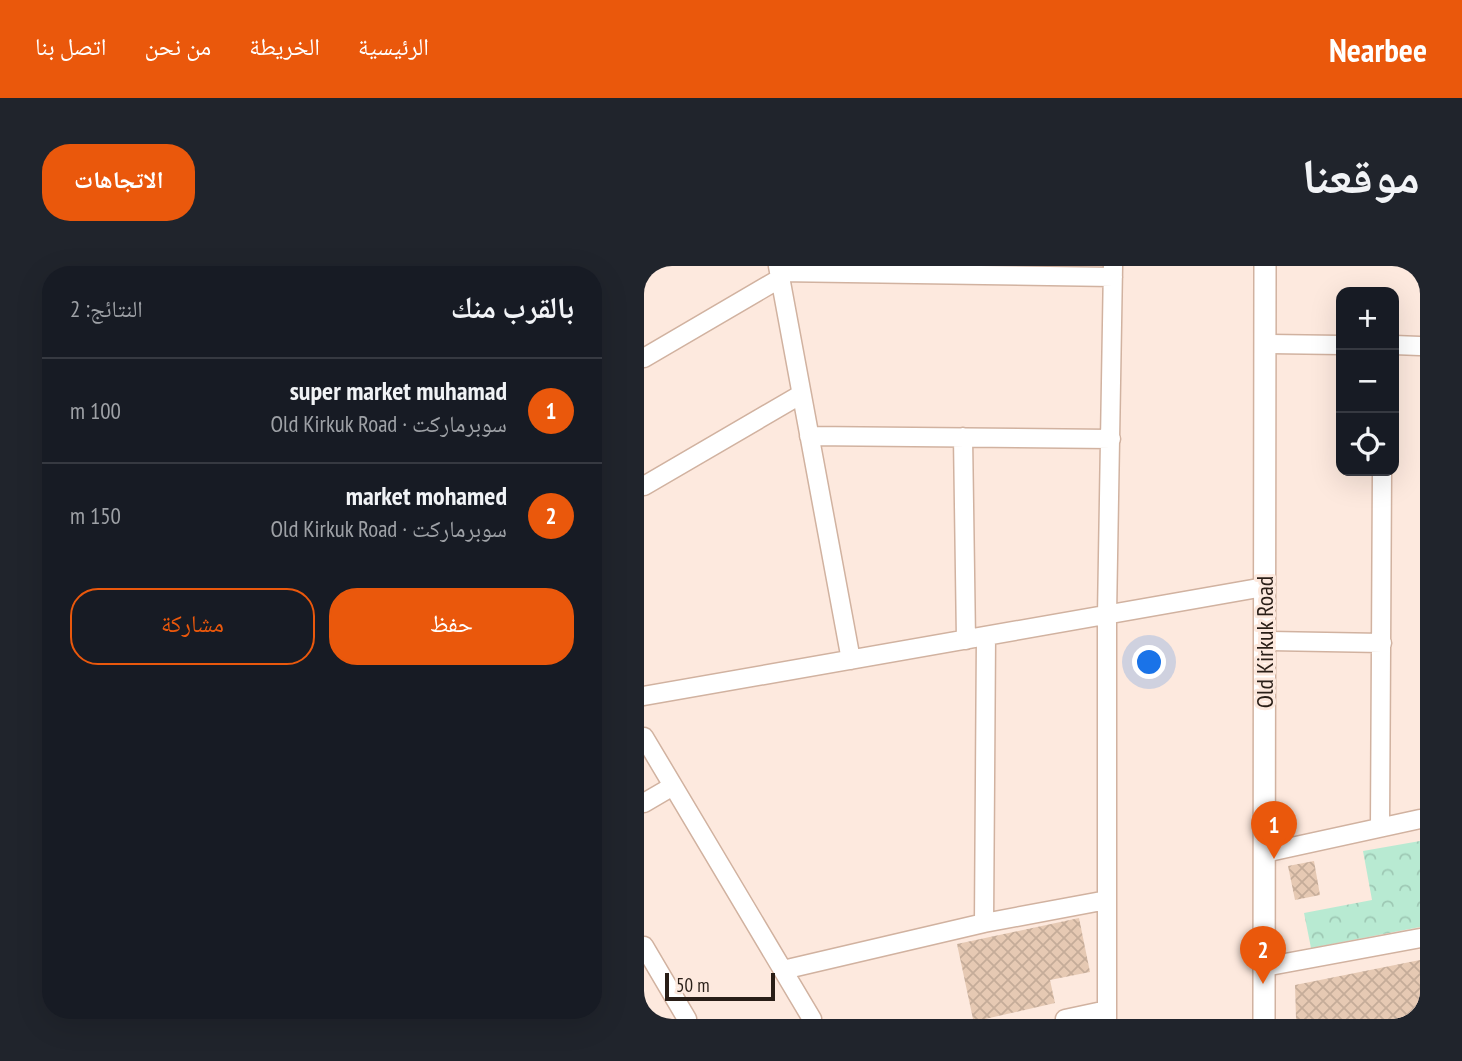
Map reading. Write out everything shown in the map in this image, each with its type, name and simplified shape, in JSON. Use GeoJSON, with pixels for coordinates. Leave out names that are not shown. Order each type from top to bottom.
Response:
{"type":"FeatureCollection","features":[{"type":"Feature","properties":{"kind":"street","name":"Old Kirkuk Road"},"geometry":{"type":"LineString","coordinates":[[1264,1019],[1265,266]]}},
{"type":"Feature","properties":{"kind":"street"},"geometry":{"type":"LineString","coordinates":[[644,358],[779,272],[1113,271],[1107,615],[1107,1014],[1065,1019]]}},
{"type":"Feature","properties":{"kind":"street"},"geometry":{"type":"LineString","coordinates":[[779,272],[851,660]]}},
{"type":"Feature","properties":{"kind":"street"},"geometry":{"type":"LineString","coordinates":[[1265,344],[1336,345]]}},
{"type":"Feature","properties":{"kind":"street"},"geometry":{"type":"LineString","coordinates":[[1399,345],[1420,346]]}},
{"type":"Feature","properties":{"kind":"street"},"geometry":{"type":"LineString","coordinates":[[644,486],[800,395]]}},
{"type":"Feature","properties":{"kind":"street"},"geometry":{"type":"LineString","coordinates":[[809,436],[1111,439]]}},
{"type":"Feature","properties":{"kind":"street"},"geometry":{"type":"LineString","coordinates":[[963,436],[966,639]]}},
{"type":"Feature","properties":{"kind":"street"},"geometry":{"type":"LineString","coordinates":[[1380,828],[1382,476]]}},
{"type":"Feature","properties":{"kind":"street"},"geometry":{"type":"LineString","coordinates":[[644,696],[1264,587]]}},
{"type":"Feature","properties":{"kind":"street"},"geometry":{"type":"LineString","coordinates":[[984,923],[986,636]]}},
{"type":"Feature","properties":{"kind":"street"},"geometry":{"type":"LineString","coordinates":[[1264,641],[1382,643]]}},
{"type":"Feature","properties":{"kind":"street"},"geometry":{"type":"LineString","coordinates":[[644,737],[812,1019]]}},
{"type":"Feature","properties":{"kind":"street"},"geometry":{"type":"LineString","coordinates":[[644,803],[673,786]]}},
{"type":"Feature","properties":{"kind":"street"},"geometry":{"type":"LineString","coordinates":[[1264,853],[1420,819]]}},
{"type":"Feature","properties":{"kind":"street"},"geometry":{"type":"LineString","coordinates":[[783,970],[984,923],[1107,900]]}},
{"type":"Feature","properties":{"kind":"street"},"geometry":{"type":"LineString","coordinates":[[1264,967],[1420,938]]}},
{"type":"Feature","properties":{"kind":"street"},"geometry":{"type":"LineString","coordinates":[[644,946],[687,1019]]}},
{"type":"Feature","properties":{"kind":"green space"},"geometry":{"type":"Polygon","coordinates":[[[1420,841],[1420,927],[1311,948],[1304,913],[1372,900],[1363,851],[1420,841]]]}},
{"type":"Feature","properties":{"kind":"building"},"geometry":{"type":"Polygon","coordinates":[[[1314,861],[1320,895],[1295,900],[1288,866],[1314,861]]]}},
{"type":"Feature","properties":{"kind":"building"},"geometry":{"type":"Polygon","coordinates":[[[1079,918],[1090,972],[1050,980],[1055,1003],[985,1019],[973,1019],[957,944],[1079,918]]]}},
{"type":"Feature","properties":{"kind":"building"},"geometry":{"type":"Polygon","coordinates":[[[1420,960],[1420,1019],[1296,1019],[1295,985],[1420,960]]]}},
{"type":"Feature","properties":{"kind":"place","name":"super market muhamad"},"geometry":{"type":"Point","coordinates":[1274,859]}},
{"type":"Feature","properties":{"kind":"place","name":"market mohamed"},"geometry":{"type":"Point","coordinates":[1263,984]}}]}
